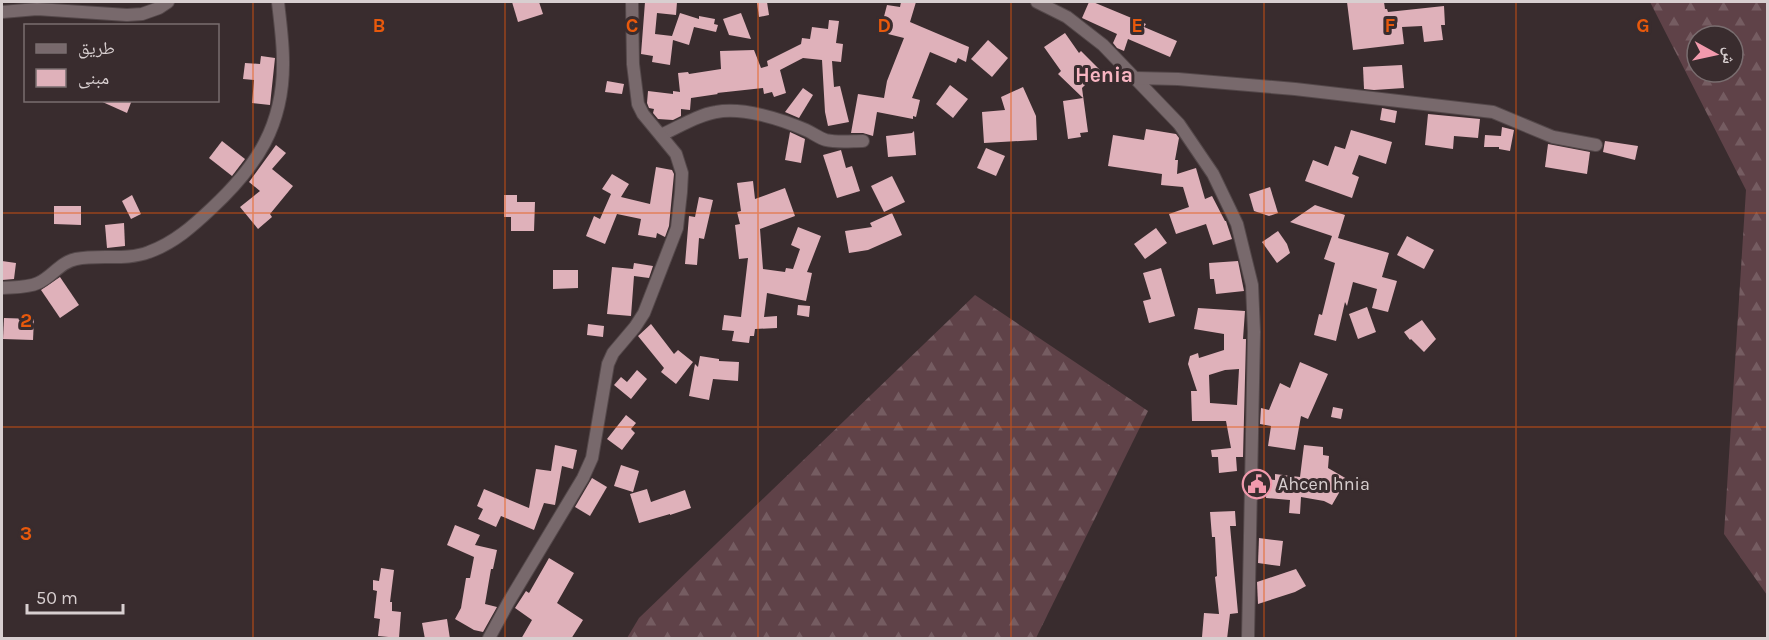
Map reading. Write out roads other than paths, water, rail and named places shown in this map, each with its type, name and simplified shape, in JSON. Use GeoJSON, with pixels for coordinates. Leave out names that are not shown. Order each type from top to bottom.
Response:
{"type":"FeatureCollection","features":[{"type":"Feature","properties":{"kind":"street"},"geometry":{"type":"LineString","coordinates":[[2,12],[37,9],[127,15],[142,14],[168,2]]}},
{"type":"Feature","properties":{"kind":"street"},"geometry":{"type":"LineString","coordinates":[[2,288],[40,283],[72,260],[135,256],[149,252],[175,240],[186,232],[235,187],[261,152],[273,127],[281,95],[283,61],[278,2]]}},
{"type":"Feature","properties":{"kind":"street"},"geometry":{"type":"LineString","coordinates":[[489,639],[507,603],[583,478],[592,458],[608,364],[613,353],[644,313],[677,228],[682,173],[676,154],[643,114],[638,104],[633,64],[632,2]]}},
{"type":"Feature","properties":{"kind":"street"},"geometry":{"type":"LineString","coordinates":[[1037,2],[1066,17],[1104,45],[1179,124],[1213,174],[1237,224],[1252,285],[1254,332],[1248,639]]}},
{"type":"Feature","properties":{"kind":"street"},"geometry":{"type":"LineString","coordinates":[[1135,78],[1178,79],[1295,89],[1473,109],[1493,112],[1553,137],[1596,145]]}},
{"type":"Feature","properties":{"kind":"street"},"geometry":{"type":"LineString","coordinates":[[661,135],[704,114],[737,111],[752,113],[799,127],[825,140],[863,141]]}},
{"type":"Feature","properties":{"kind":"place","name":"Ahcen hnia"},"geometry":{"type":"Point","coordinates":[1257,484]}},
{"type":"Feature","properties":{"kind":"district","name":"Henia"},"geometry":{"type":"Point","coordinates":[1104,75]}}]}
